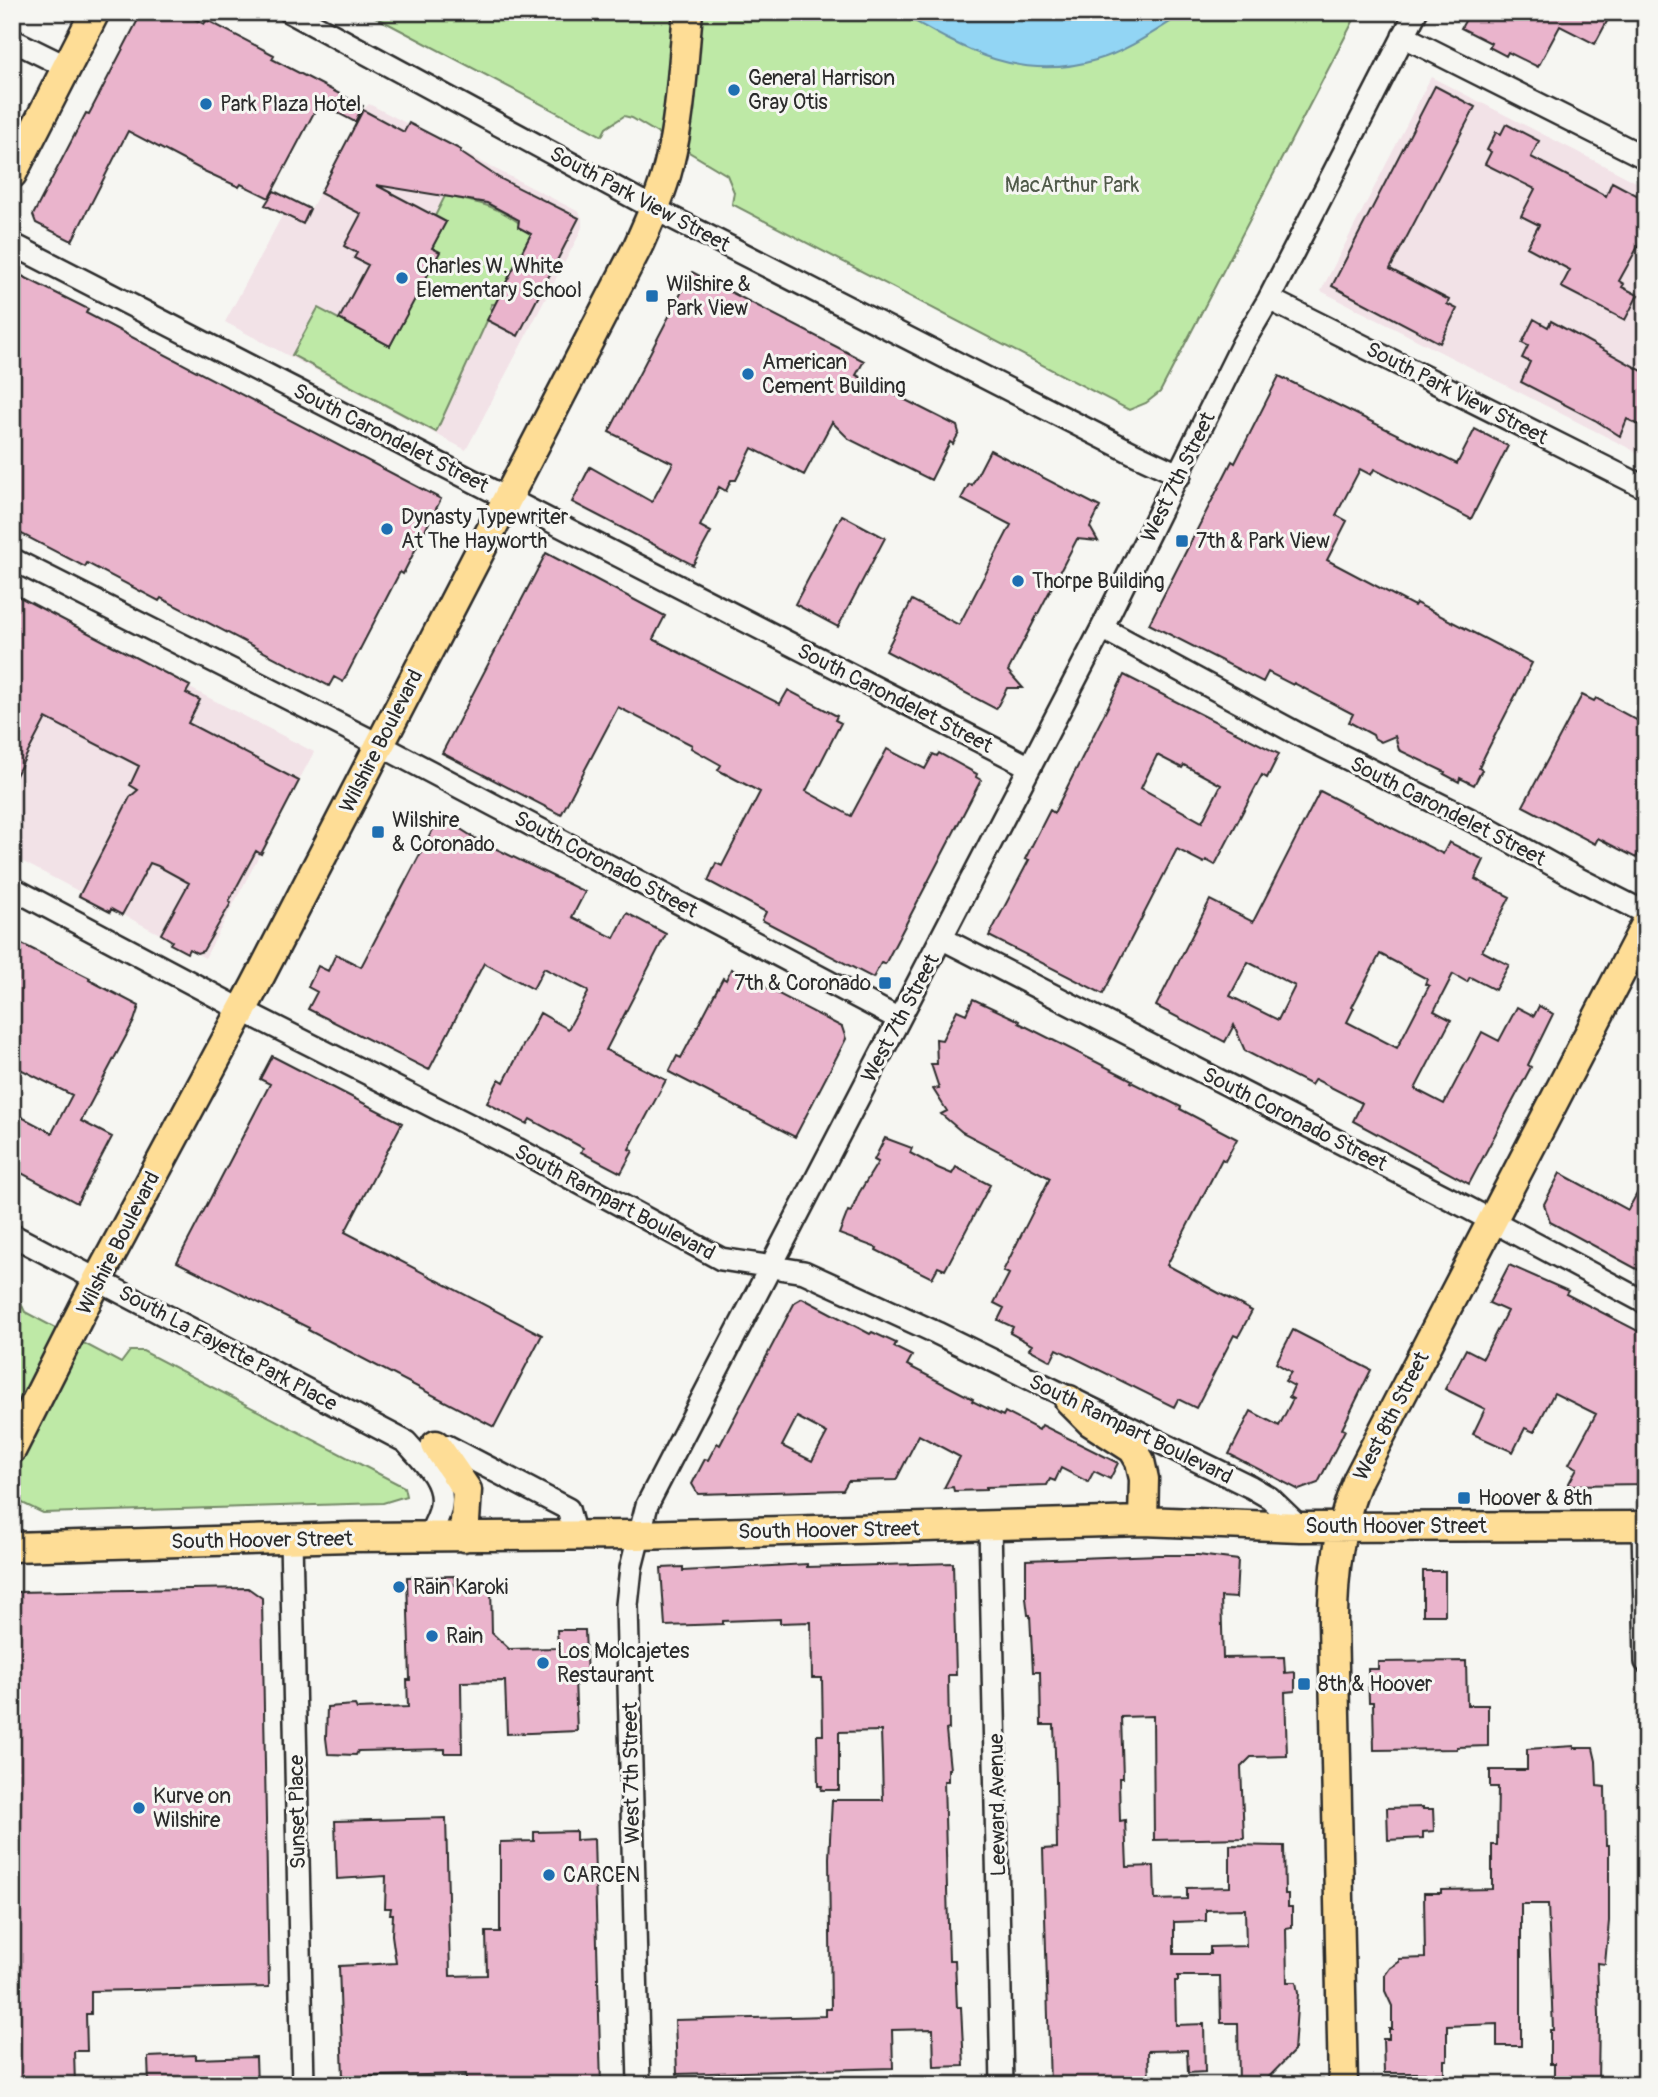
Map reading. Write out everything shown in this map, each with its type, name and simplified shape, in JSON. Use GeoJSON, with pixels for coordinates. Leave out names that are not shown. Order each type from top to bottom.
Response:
{"type":"FeatureCollection","features":[{"type":"Feature","properties":{"kind":"main road"},"geometry":{"type":"LineString","coordinates":[[12,174],[95,12]]}},
{"type":"Feature","properties":{"kind":"main road","name":"Wilshire Boulevard"},"geometry":{"type":"LineString","coordinates":[[12,1449],[98,1279],[242,1010],[508,498],[655,209],[676,131],[688,12]]}},
{"type":"Feature","properties":{"kind":"main road","name":"West 8th Street"},"geometry":{"type":"LineString","coordinates":[[1343,2085],[1333,1622],[1333,1580],[1341,1527],[1358,1479],[1646,924]]}},
{"type":"Feature","properties":{"kind":"main road"},"geometry":{"type":"LineString","coordinates":[[1069,1400],[1091,1422],[1133,1449],[1140,1461],[1143,1479],[1143,1521]]}},
{"type":"Feature","properties":{"kind":"main road"},"geometry":{"type":"LineString","coordinates":[[436,1446],[467,1490],[464,1537]]}},
{"type":"Feature","properties":{"kind":"main road","name":"South Hoover Street"},"geometry":{"type":"LineString","coordinates":[[12,1547],[292,1539],[638,1535],[1143,1521],[1300,1527],[1644,1526]]}},
{"type":"Feature","properties":{"kind":"street","name":"South Park View Street"},"geometry":{"type":"LineString","coordinates":[[290,12],[655,209],[1180,475]]}},
{"type":"Feature","properties":{"kind":"street","name":"West 7th Street"},"geometry":{"type":"LineString","coordinates":[[639,2085],[627,1605],[638,1535],[650,1498],[1102,628],[1243,343],[1269,299],[1416,12]]}},
{"type":"Feature","properties":{"kind":"street"},"geometry":{"type":"LineString","coordinates":[[1403,36],[1646,158]]}},
{"type":"Feature","properties":{"kind":"street"},"geometry":{"type":"LineString","coordinates":[[12,40],[67,67]]}},
{"type":"Feature","properties":{"kind":"street","name":"South Carondelet Street"},"geometry":{"type":"LineString","coordinates":[[12,244],[1030,767]]}},
{"type":"Feature","properties":{"kind":"street","name":"South Park View Street"},"geometry":{"type":"LineString","coordinates":[[1269,299],[1646,488]]}},
{"type":"Feature","properties":{"kind":"street","name":"South Coronado Street"},"geometry":{"type":"LineString","coordinates":[[12,559],[378,744],[899,1019]]}},
{"type":"Feature","properties":{"kind":"street","name":"South Carondelet Street"},"geometry":{"type":"LineString","coordinates":[[1102,628],[1298,734],[1481,825],[1573,876],[1646,912]]}},
{"type":"Feature","properties":{"kind":"street","name":"South Rampart Boulevard"},"geometry":{"type":"LineString","coordinates":[[12,888],[242,1010],[517,1149],[721,1259],[804,1272],[937,1333],[1251,1487],[1270,1498],[1300,1527]]}},
{"type":"Feature","properties":{"kind":"street","name":"South Coronado Street"},"geometry":{"type":"LineString","coordinates":[[941,938],[1491,1220],[1646,1303]]}},
{"type":"Feature","properties":{"kind":"street","name":"South La Fayette Park Place"},"geometry":{"type":"LineString","coordinates":[[12,1235],[405,1442],[447,1446],[568,1509],[575,1535]]}},
{"type":"Feature","properties":{"kind":"street","name":"South La Fayette Park Place"},"geometry":{"type":"LineString","coordinates":[[405,1442],[436,1478],[440,1493],[442,1505],[428,1537]]}},
{"type":"Feature","properties":{"kind":"street","name":"Leeward Avenue"},"geometry":{"type":"LineString","coordinates":[[990,1525],[1002,2085]]}},
{"type":"Feature","properties":{"kind":"street"},"geometry":{"type":"LineString","coordinates":[[1644,1526],[1646,1662]]}},
{"type":"Feature","properties":{"kind":"street","name":"Sunset Place"},"geometry":{"type":"LineString","coordinates":[[292,1539],[303,2085]]}},
{"type":"Feature","properties":{"kind":"shaded area"},"geometry":{"type":"Polygon","coordinates":[[[1431,77],[1646,187],[1646,457],[1321,291],[1431,77]]]}},
{"type":"Feature","properties":{"kind":"shaded area","name":"Charles W. White Elementary School"},"geometry":{"type":"Polygon","coordinates":[[[369,104],[579,212],[582,218],[579,235],[466,450],[225,322],[283,214],[303,224],[363,110],[369,104]]]}},
{"type":"Feature","properties":{"kind":"shaded area"},"geometry":{"type":"Polygon","coordinates":[[[12,596],[314,752],[205,958],[12,856],[12,596]]]}},
{"type":"Feature","properties":{"kind":"green space","name":"MacArthur Park"},"geometry":{"type":"Polygon","coordinates":[[[366,12],[1358,12],[1160,392],[1146,403],[1129,410],[732,204],[734,192],[727,175],[632,118],[624,116],[606,128],[602,136],[366,12]]]}},
{"type":"Feature","properties":{"kind":"green space"},"geometry":{"type":"Polygon","coordinates":[[[445,196],[502,212],[531,234],[495,304],[490,308],[492,310],[436,432],[292,355],[318,308],[390,346],[439,252],[432,248],[446,222],[435,216],[445,196]]]}},
{"type":"Feature","properties":{"kind":"green space"},"geometry":{"type":"Polygon","coordinates":[[[12,1284],[25,1312],[121,1363],[130,1351],[143,1351],[404,1487],[406,1496],[383,1503],[43,1513],[12,1498],[12,1284]]]}},
{"type":"Feature","properties":{"kind":"water"},"geometry":{"type":"Polygon","coordinates":[[[899,12],[1186,12],[1108,56],[1068,66],[1042,67],[1017,65],[969,50],[899,12]]]}},
{"type":"Feature","properties":{"kind":"building","name":"Park Plaza Hotel"},"geometry":{"type":"Polygon","coordinates":[[[142,12],[181,12],[204,24],[207,20],[274,55],[272,59],[363,106],[355,122],[319,103],[269,198],[241,184],[239,187],[204,171],[128,131],[72,241],[36,223],[33,215],[142,12]]]}},
{"type":"Feature","properties":{"kind":"building"},"geometry":{"type":"Polygon","coordinates":[[[1470,12],[1612,12],[1595,44],[1560,26],[1538,67],[1508,52],[1506,56],[1489,47],[1491,43],[1461,28],[1470,12]]]}},
{"type":"Feature","properties":{"kind":"building"},"geometry":{"type":"Polygon","coordinates":[[[1435,86],[1475,107],[1390,269],[1449,300],[1447,304],[1457,309],[1440,343],[1332,286],[1435,86]]]}},
{"type":"Feature","properties":{"kind":"building"},"geometry":{"type":"Polygon","coordinates":[[[363,110],[404,132],[409,123],[461,150],[460,152],[499,178],[579,218],[518,336],[487,320],[531,234],[518,227],[519,220],[487,203],[376,185],[446,222],[432,248],[440,252],[390,346],[339,319],[368,265],[354,258],[357,253],[344,246],[361,214],[320,193],[363,110]]]}},
{"type":"Feature","properties":{"kind":"building"},"geometry":{"type":"Polygon","coordinates":[[[1506,124],[1539,141],[1531,157],[1606,196],[1612,182],[1646,200],[1646,232],[1619,281],[1624,284],[1622,287],[1638,295],[1625,320],[1561,287],[1570,270],[1527,247],[1539,225],[1521,216],[1535,189],[1485,164],[1491,152],[1487,150],[1496,132],[1501,134],[1506,124]]]}},
{"type":"Feature","properties":{"kind":"building"},"geometry":{"type":"Polygon","coordinates":[[[274,191],[310,209],[303,224],[265,205],[274,191]]]}},
{"type":"Feature","properties":{"kind":"building"},"geometry":{"type":"Polygon","coordinates":[[[12,271],[88,309],[86,313],[441,499],[343,682],[334,677],[329,686],[161,598],[159,601],[87,563],[85,567],[12,529],[12,271]]]}},
{"type":"Feature","properties":{"kind":"building"},"geometry":{"type":"Polygon","coordinates":[[[692,272],[864,361],[856,375],[957,426],[959,433],[953,444],[950,442],[931,480],[849,439],[832,422],[804,475],[752,448],[736,480],[731,480],[726,491],[719,487],[700,526],[711,532],[693,565],[572,502],[590,467],[652,502],[673,463],[609,432],[692,272]]]}},
{"type":"Feature","properties":{"kind":"building"},"geometry":{"type":"Polygon","coordinates":[[[1534,319],[1548,327],[1551,321],[1646,373],[1646,428],[1627,419],[1620,436],[1521,382],[1530,362],[1522,358],[1528,346],[1522,343],[1534,319]]]}},
{"type":"Feature","properties":{"kind":"building"},"geometry":{"type":"Polygon","coordinates":[[[1279,376],[1457,464],[1475,429],[1508,446],[1471,519],[1374,469],[1371,475],[1360,469],[1336,515],[1347,521],[1327,560],[1532,663],[1485,755],[1479,768],[1482,770],[1474,785],[1460,778],[1459,782],[1444,774],[1445,772],[1399,750],[1395,736],[1381,742],[1349,722],[1353,714],[1294,683],[1293,685],[1268,672],[1263,682],[1149,624],[1232,461],[1235,463],[1279,376]]]}},
{"type":"Feature","properties":{"kind":"building","name":"Thorpe Building"},"geometry":{"type":"Polygon","coordinates":[[[990,450],[1100,507],[1090,527],[1098,541],[1077,539],[1008,671],[1023,688],[1007,688],[996,709],[886,651],[912,600],[959,625],[1011,525],[961,499],[969,484],[972,485],[990,450]]]}},
{"type":"Feature","properties":{"kind":"building"},"geometry":{"type":"Polygon","coordinates":[[[842,515],[885,538],[838,627],[795,604],[842,515]]]}},
{"type":"Feature","properties":{"kind":"building"},"geometry":{"type":"Polygon","coordinates":[[[546,553],[665,616],[653,639],[780,704],[788,690],[837,716],[835,720],[841,723],[806,791],[851,816],[887,749],[925,769],[933,754],[937,756],[939,753],[977,774],[976,777],[981,780],[885,964],[881,963],[873,978],[762,920],[766,912],[708,881],[716,863],[722,866],[760,792],[718,770],[721,765],[691,748],[692,745],[618,707],[561,815],[442,753],[546,553]]]}},
{"type":"Feature","properties":{"kind":"building"},"geometry":{"type":"Polygon","coordinates":[[[12,593],[190,686],[186,693],[200,700],[188,723],[299,781],[261,854],[256,851],[229,901],[231,903],[203,951],[197,953],[189,949],[187,953],[170,944],[172,941],[161,934],[189,883],[158,866],[150,863],[122,915],[111,909],[110,912],[79,896],[130,797],[138,790],[130,785],[139,766],[46,718],[12,783],[12,593]]]}},
{"type":"Feature","properties":{"kind":"building"},"geometry":{"type":"Polygon","coordinates":[[[1124,675],[1279,754],[1267,778],[1262,775],[1215,865],[1206,860],[1204,863],[1177,849],[1103,994],[989,936],[1029,860],[1025,859],[1050,810],[1054,813],[1124,675]],[[1157,755],[1141,788],[1202,822],[1221,785],[1184,765],[1182,768],[1157,755]]]}},
{"type":"Feature","properties":{"kind":"building"},"geometry":{"type":"Polygon","coordinates":[[[1582,695],[1594,701],[1596,698],[1646,725],[1646,840],[1636,858],[1598,838],[1595,844],[1523,806],[1582,695]]]}},
{"type":"Feature","properties":{"kind":"building"},"geometry":{"type":"Polygon","coordinates":[[[1320,791],[1443,854],[1449,842],[1484,860],[1475,879],[1510,897],[1482,951],[1509,965],[1495,990],[1470,977],[1467,982],[1453,974],[1434,1011],[1451,1020],[1415,1089],[1444,1104],[1482,1032],[1499,1041],[1517,1007],[1534,1016],[1539,1006],[1553,1014],[1528,1065],[1531,1067],[1469,1184],[1353,1121],[1362,1103],[1315,1079],[1311,1085],[1245,1051],[1234,1025],[1225,1042],[1156,1006],[1210,900],[1253,922],[1320,791]],[[1380,954],[1347,1022],[1397,1048],[1429,986],[1425,984],[1427,979],[1380,954]],[[1248,962],[1230,996],[1278,1020],[1295,986],[1248,962]]]}},
{"type":"Feature","properties":{"kind":"building"},"geometry":{"type":"Polygon","coordinates":[[[440,816],[478,840],[585,892],[572,917],[614,938],[627,913],[666,934],[606,1050],[666,1080],[629,1149],[633,1151],[621,1173],[581,1152],[583,1148],[530,1119],[527,1124],[487,1103],[499,1079],[504,1082],[540,1013],[568,1029],[588,993],[587,990],[544,968],[533,989],[484,963],[429,1070],[308,1009],[317,992],[308,987],[318,966],[328,971],[336,954],[361,967],[440,816]]]}},
{"type":"Feature","properties":{"kind":"building"},"geometry":{"type":"Polygon","coordinates":[[[12,939],[139,1006],[134,1021],[81,1121],[112,1137],[77,1203],[12,1168],[12,1112],[52,1133],[72,1095],[12,1065],[12,939]]]}},
{"type":"Feature","properties":{"kind":"building"},"geometry":{"type":"Polygon","coordinates":[[[731,969],[842,1027],[846,1039],[795,1137],[669,1072],[677,1056],[681,1058],[723,978],[726,980],[731,969]]]}},
{"type":"Feature","properties":{"kind":"building"},"geometry":{"type":"Polygon","coordinates":[[[973,999],[1132,1080],[1131,1082],[1237,1139],[1225,1161],[1222,1159],[1167,1265],[1252,1311],[1238,1337],[1234,1335],[1196,1408],[1178,1399],[1174,1407],[1057,1349],[1051,1361],[1029,1349],[1032,1345],[1010,1333],[1013,1327],[998,1320],[1004,1308],[994,1303],[1009,1274],[1003,1271],[1050,1178],[962,1132],[941,1114],[947,1111],[933,1089],[939,1088],[931,1064],[937,1064],[936,1039],[942,1040],[957,1010],[966,1014],[973,999]]]}},
{"type":"Feature","properties":{"kind":"building"},"geometry":{"type":"Polygon","coordinates":[[[272,1056],[402,1123],[345,1232],[542,1335],[494,1427],[308,1330],[309,1328],[177,1262],[270,1084],[260,1079],[272,1056]]]}},
{"type":"Feature","properties":{"kind":"building"},"geometry":{"type":"Polygon","coordinates":[[[885,1138],[912,1148],[910,1153],[938,1168],[952,1174],[956,1167],[990,1185],[945,1270],[938,1267],[932,1278],[876,1250],[877,1248],[839,1234],[848,1211],[851,1212],[878,1162],[874,1160],[885,1138]]]}},
{"type":"Feature","properties":{"kind":"building"},"geometry":{"type":"Polygon","coordinates":[[[1560,1173],[1628,1210],[1646,1177],[1646,1274],[1550,1222],[1544,1204],[1560,1173]]]}},
{"type":"Feature","properties":{"kind":"building"},"geometry":{"type":"Polygon","coordinates":[[[1509,1265],[1568,1291],[1566,1294],[1646,1335],[1646,1484],[1568,1485],[1577,1468],[1569,1464],[1596,1414],[1554,1393],[1534,1432],[1525,1428],[1513,1452],[1473,1434],[1485,1409],[1445,1389],[1466,1349],[1483,1358],[1507,1311],[1489,1303],[1509,1265]]]}},
{"type":"Feature","properties":{"kind":"building"},"geometry":{"type":"Polygon","coordinates":[[[802,1298],[870,1334],[872,1332],[896,1343],[894,1347],[912,1356],[907,1365],[973,1399],[972,1401],[1003,1416],[1005,1412],[1039,1430],[1042,1425],[1118,1463],[1110,1479],[1094,1471],[1088,1482],[1061,1468],[1055,1481],[1050,1479],[1047,1485],[954,1491],[953,1487],[944,1488],[960,1457],[919,1435],[896,1480],[848,1481],[843,1490],[698,1494],[692,1484],[705,1459],[708,1460],[717,1443],[720,1445],[795,1302],[802,1298]],[[797,1417],[782,1446],[812,1461],[827,1433],[797,1417]]]}},
{"type":"Feature","properties":{"kind":"building"},"geometry":{"type":"Polygon","coordinates":[[[1293,1330],[1371,1370],[1318,1483],[1299,1490],[1229,1454],[1251,1411],[1279,1426],[1293,1399],[1289,1397],[1294,1386],[1285,1381],[1291,1372],[1276,1363],[1293,1330]]]}},
{"type":"Feature","properties":{"kind":"building"},"geometry":{"type":"Polygon","coordinates":[[[1198,1555],[1238,1560],[1236,1598],[1221,1597],[1223,1658],[1284,1657],[1285,1673],[1295,1672],[1295,1691],[1285,1692],[1287,1756],[1251,1757],[1241,1767],[1244,1838],[1154,1840],[1153,1716],[1121,1717],[1123,1778],[1119,1778],[1120,1821],[1125,1820],[1127,1867],[1154,1866],[1155,1900],[1187,1899],[1187,1888],[1230,1887],[1230,1845],[1284,1846],[1285,1894],[1288,1894],[1288,1907],[1292,1907],[1292,1927],[1286,1928],[1287,1982],[1296,1982],[1298,1993],[1294,2051],[1261,2085],[1239,2085],[1238,2023],[1221,2023],[1220,1976],[1178,1976],[1178,1981],[1175,1981],[1176,2025],[1204,2024],[1205,2072],[1188,2073],[1187,2050],[1148,2051],[1149,2085],[1050,2085],[1043,1849],[1057,1848],[1054,1725],[1041,1725],[1040,1672],[1033,1672],[1030,1615],[1026,1598],[1026,1560],[1198,1555]],[[1245,1909],[1206,1910],[1206,1921],[1174,1922],[1174,1954],[1210,1954],[1210,1947],[1246,1946],[1245,1909]]]}},
{"type":"Feature","properties":{"kind":"building"},"geometry":{"type":"Polygon","coordinates":[[[953,1563],[956,1675],[948,1675],[949,1729],[946,1730],[950,1769],[948,1781],[944,1781],[949,1960],[955,1960],[964,2066],[934,2067],[933,2029],[892,2030],[893,2068],[677,2074],[675,2020],[826,2016],[826,2009],[831,2009],[829,1858],[832,1800],[883,1800],[882,1761],[881,1731],[839,1732],[839,1790],[821,1790],[822,1786],[818,1786],[817,1735],[823,1735],[822,1678],[812,1678],[811,1622],[780,1623],[780,1619],[665,1626],[661,1568],[683,1567],[683,1571],[807,1564],[807,1567],[953,1563]]]}},
{"type":"Feature","properties":{"kind":"building"},"geometry":{"type":"Polygon","coordinates":[[[1423,1571],[1445,1571],[1445,1615],[1423,1615],[1423,1571]]]}},
{"type":"Feature","properties":{"kind":"building"},"geometry":{"type":"Polygon","coordinates":[[[454,1576],[455,1585],[491,1584],[492,1633],[509,1649],[558,1648],[557,1630],[585,1630],[587,1679],[575,1679],[577,1731],[507,1734],[505,1681],[461,1682],[462,1753],[445,1753],[445,1749],[358,1751],[356,1755],[328,1754],[327,1707],[408,1707],[407,1680],[410,1680],[407,1577],[454,1576]]]}},
{"type":"Feature","properties":{"kind":"building","name":"Kurve on Wilshire"},"geometry":{"type":"Polygon","coordinates":[[[248,1588],[262,1598],[269,1987],[91,1991],[91,2014],[86,2014],[87,2051],[74,2051],[75,2085],[12,2085],[14,1592],[248,1588]]]}},
{"type":"Feature","properties":{"kind":"building"},"geometry":{"type":"Polygon","coordinates":[[[1466,1661],[1467,1705],[1488,1705],[1488,1746],[1374,1750],[1373,1702],[1369,1702],[1368,1669],[1378,1669],[1378,1662],[1466,1661]]]}},
{"type":"Feature","properties":{"kind":"building"},"geometry":{"type":"Polygon","coordinates":[[[1574,1746],[1593,1748],[1597,1786],[1605,1787],[1606,1845],[1609,1845],[1609,1921],[1605,1964],[1597,1963],[1598,2085],[1554,2085],[1554,2064],[1550,2064],[1550,2030],[1553,2030],[1548,1904],[1521,1904],[1521,2046],[1497,2046],[1497,2024],[1447,2026],[1447,2060],[1444,2060],[1444,2073],[1384,2073],[1383,2039],[1389,2039],[1389,2029],[1392,2029],[1392,2006],[1385,1991],[1385,1975],[1399,1959],[1425,1958],[1424,1893],[1492,1889],[1492,1845],[1497,1845],[1498,1787],[1490,1787],[1490,1770],[1527,1770],[1527,1749],[1574,1746]]]}},
{"type":"Feature","properties":{"kind":"building"},"geometry":{"type":"Polygon","coordinates":[[[1387,1808],[1433,1809],[1434,1831],[1423,1832],[1423,1838],[1388,1840],[1387,1808]]]}},
{"type":"Feature","properties":{"kind":"building"},"geometry":{"type":"Polygon","coordinates":[[[446,1818],[450,1976],[487,1975],[486,1932],[500,1932],[500,1842],[534,1841],[534,1832],[576,1831],[576,1840],[594,1839],[601,2085],[466,2085],[466,2074],[343,2077],[339,1966],[396,1963],[392,1935],[393,1914],[390,1914],[391,1908],[385,1908],[386,1876],[337,1879],[335,1821],[446,1818]]]}},
{"type":"Feature","properties":{"kind":"building"},"geometry":{"type":"Polygon","coordinates":[[[196,2055],[196,2059],[256,2057],[257,2085],[149,2085],[148,2057],[196,2055]]]}},
{"type":"Feature","properties":{"kind":"place","name":"General Harrison Gray Otis"},"geometry":{"type":"Point","coordinates":[734,90]}},
{"type":"Feature","properties":{"kind":"place","name":"Park Plaza Hotel"},"geometry":{"type":"Point","coordinates":[206,104]}},
{"type":"Feature","properties":{"kind":"place","name":"Charles W. White Elementary School"},"geometry":{"type":"Point","coordinates":[402,278]}},
{"type":"Feature","properties":{"kind":"place","name":"Wilshire & Park View"},"geometry":{"type":"Point","coordinates":[652,296]}},
{"type":"Feature","properties":{"kind":"place","name":"American Cement Building"},"geometry":{"type":"Point","coordinates":[748,374]}},
{"type":"Feature","properties":{"kind":"place","name":"Dynasty Typewriter At The Hayworth"},"geometry":{"type":"Point","coordinates":[387,529]}},
{"type":"Feature","properties":{"kind":"place","name":"7th & Park View"},"geometry":{"type":"Point","coordinates":[1182,541]}},
{"type":"Feature","properties":{"kind":"place","name":"Thorpe Building"},"geometry":{"type":"Point","coordinates":[1018,581]}},
{"type":"Feature","properties":{"kind":"place","name":"Wilshire & Coronado"},"geometry":{"type":"Point","coordinates":[378,832]}},
{"type":"Feature","properties":{"kind":"place","name":"7th & Coronado"},"geometry":{"type":"Point","coordinates":[885,983]}},
{"type":"Feature","properties":{"kind":"place","name":"Hoover & 8th"},"geometry":{"type":"Point","coordinates":[1464,1498]}},
{"type":"Feature","properties":{"kind":"place","name":"Rain Karoki"},"geometry":{"type":"Point","coordinates":[399,1587]}},
{"type":"Feature","properties":{"kind":"place","name":"Rain"},"geometry":{"type":"Point","coordinates":[432,1636]}},
{"type":"Feature","properties":{"kind":"place","name":"Los Molcajetes Restaurant"},"geometry":{"type":"Point","coordinates":[543,1663]}},
{"type":"Feature","properties":{"kind":"place","name":"8th & Hoover"},"geometry":{"type":"Point","coordinates":[1304,1684]}},
{"type":"Feature","properties":{"kind":"place","name":"Kurve on Wilshire"},"geometry":{"type":"Point","coordinates":[139,1808]}},
{"type":"Feature","properties":{"kind":"place","name":"CARCEN"},"geometry":{"type":"Point","coordinates":[549,1875]}}]}
